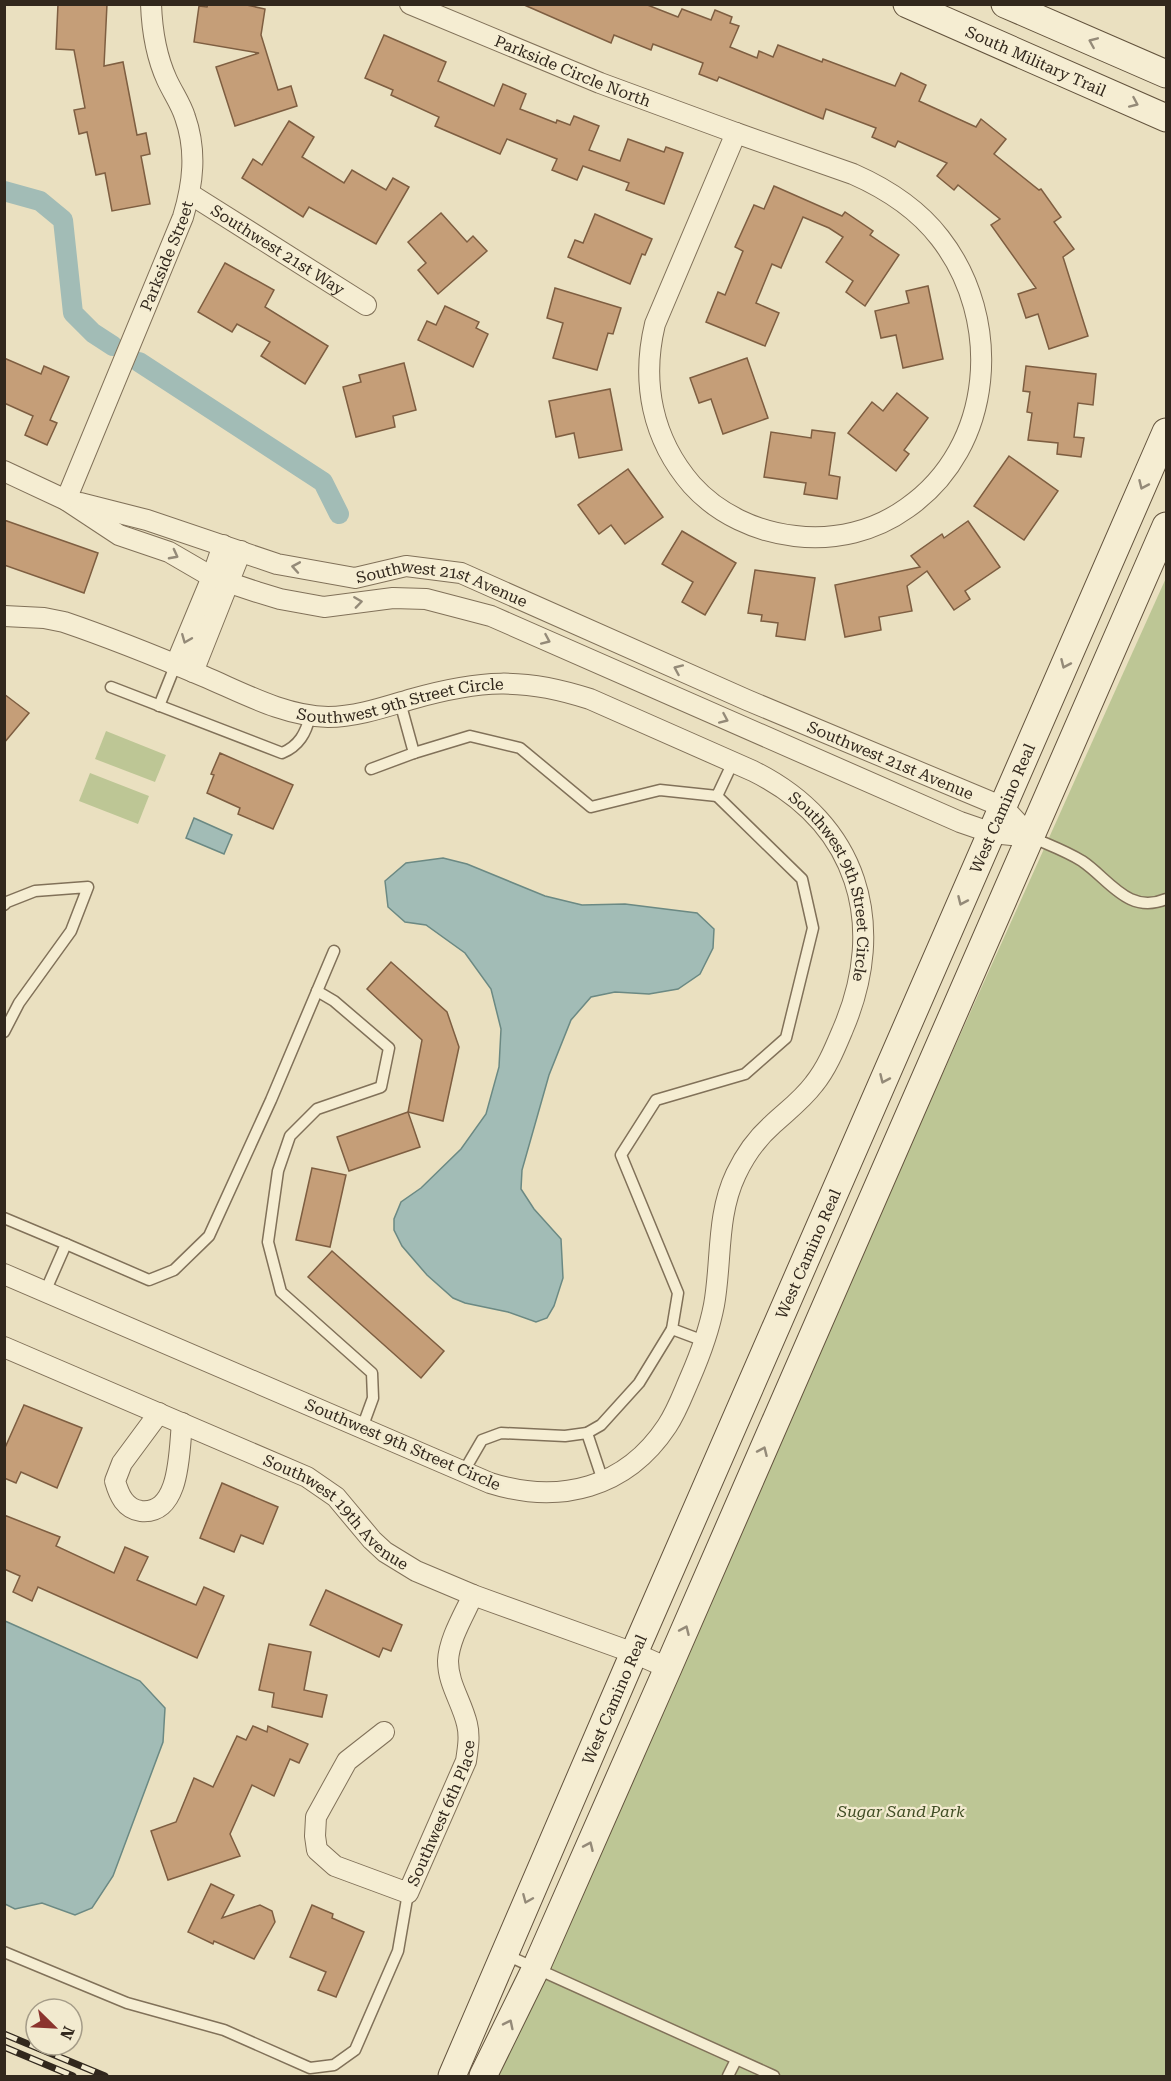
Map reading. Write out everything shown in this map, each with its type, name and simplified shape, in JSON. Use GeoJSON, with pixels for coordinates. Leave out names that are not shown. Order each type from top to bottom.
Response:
{"type":"FeatureCollection","features":[{"type":"Feature","properties":{"kind":"street","name":"Parkside Street"},"geometry":{"type":"LineString","coordinates":[[66,500],[183,217],[190,194],[193,172],[190,135],[178,101],[160,63],[155,44],[151,4]]}},
{"type":"Feature","properties":{"kind":"street","name":"Parkside Circle North"},"geometry":{"type":"LineString","coordinates":[[410,4],[600,83],[869,181],[915,211],[939,237],[959,267],[973,301],[981,336],[981,372],[976,408],[964,442],[954,459],[929,490],[898,514],[862,530],[823,537],[783,535],[728,514],[696,489],[683,474],[663,441],[656,422],[648,383],[650,343],[655,324],[736,133]]}},
{"type":"Feature","properties":{"kind":"street","name":"South Military Trail"},"geometry":{"type":"LineString","coordinates":[[907,4],[1167,118]]}},
{"type":"Feature","properties":{"kind":"street"},"geometry":{"type":"LineString","coordinates":[[1005,4],[1167,74]]}},
{"type":"Feature","properties":{"kind":"street","name":"Southwest 21st Way"},"geometry":{"type":"LineString","coordinates":[[190,194],[366,305]]}},
{"type":"Feature","properties":{"kind":"street","name":"West Camino Real"},"geometry":{"type":"LineString","coordinates":[[452,2076],[634,1653],[1167,432]]}},
{"type":"Feature","properties":{"kind":"street","name":"Southwest 21st Avenue"},"geometry":{"type":"LineString","coordinates":[[4,471],[66,500],[119,535],[169,552],[220,580],[280,599],[324,607],[393,598],[426,598],[491,616],[960,822],[992,832],[1031,837]]}},
{"type":"Feature","properties":{"kind":"street","name":"Southwest 21st Avenue"},"geometry":{"type":"LineString","coordinates":[[66,500],[145,519],[278,564],[355,578],[406,566],[461,573],[747,700],[1003,807],[1031,837]]}},
{"type":"Feature","properties":{"kind":"street"},"geometry":{"type":"LineString","coordinates":[[483,2076],[535,1970],[1167,526]]}},
{"type":"Feature","properties":{"kind":"street"},"geometry":{"type":"LineString","coordinates":[[184,669],[232,548]]}},
{"type":"Feature","properties":{"kind":"street","name":"Southwest 9th Street Circle"},"geometry":{"type":"LineString","coordinates":[[4,616],[44,618],[64,622],[274,706],[310,716],[346,716],[470,685],[511,683],[551,688],[590,699],[733,762],[784,788],[811,811],[833,838],[850,869],[861,903],[864,955],[857,993],[825,1069],[802,1099],[772,1124],[757,1141],[736,1174],[723,1212],[713,1306],[704,1341],[678,1407],[658,1438],[632,1464],[603,1481],[582,1489],[563,1492],[526,1492],[499,1486],[4,1275]]}},
{"type":"Feature","properties":{"kind":"street","name":"Southwest 19th Avenue"},"geometry":{"type":"LineString","coordinates":[[4,1347],[307,1477],[336,1497],[385,1552],[416,1571],[473,1595],[634,1653],[668,1668]]}},
{"type":"Feature","properties":{"kind":"street"},"geometry":{"type":"LineString","coordinates":[[159,1413],[122,1463],[115,1481],[120,1497],[134,1510],[148,1511],[163,1505],[170,1496],[175,1482],[182,1423]]}},
{"type":"Feature","properties":{"kind":"street","name":"Southwest 6th Place"},"geometry":{"type":"LineString","coordinates":[[408,1893],[466,1761],[469,1743],[467,1724],[450,1679],[448,1659],[453,1639],[473,1595]]}},
{"type":"Feature","properties":{"kind":"street"},"geometry":{"type":"LineString","coordinates":[[384,1732],[347,1761],[316,1818],[317,1850],[335,1866],[408,1893]]}},
{"type":"Feature","properties":{"kind":"lane"},"geometry":{"type":"LineString","coordinates":[[159,706],[184,669]]}},
{"type":"Feature","properties":{"kind":"lane"},"geometry":{"type":"LineString","coordinates":[[111,687],[282,753],[289,750],[306,732],[310,716]]}},
{"type":"Feature","properties":{"kind":"lane"},"geometry":{"type":"LineString","coordinates":[[400,702],[414,753]]}},
{"type":"Feature","properties":{"kind":"lane"},"geometry":{"type":"LineString","coordinates":[[371,769],[470,736],[520,748],[591,807],[660,790],[717,796],[802,879],[813,928],[786,1038],[745,1074],[656,1100],[621,1155],[678,1293],[672,1329],[639,1383],[601,1425],[586,1433],[565,1436],[501,1433],[482,1440],[464,1471]]}},
{"type":"Feature","properties":{"kind":"lane"},"geometry":{"type":"LineString","coordinates":[[717,796],[733,762]]}},
{"type":"Feature","properties":{"kind":"lane"},"geometry":{"type":"LineString","coordinates":[[1031,837],[1068,852],[1085,863],[1118,893],[1143,903],[1167,899]]}},
{"type":"Feature","properties":{"kind":"lane"},"geometry":{"type":"LineString","coordinates":[[4,905],[35,891],[88,887],[71,932],[19,1003],[4,1032]]}},
{"type":"Feature","properties":{"kind":"lane"},"geometry":{"type":"LineString","coordinates":[[4,1218],[149,1280],[174,1270],[209,1236],[271,1100],[334,951]]}},
{"type":"Feature","properties":{"kind":"lane"},"geometry":{"type":"LineString","coordinates":[[317,991],[334,1001],[389,1048],[381,1087],[317,1109],[290,1136],[278,1171],[268,1242],[281,1292],[372,1373],[372,1398],[362,1428]]}},
{"type":"Feature","properties":{"kind":"lane"},"geometry":{"type":"LineString","coordinates":[[45,1292],[66,1244]]}},
{"type":"Feature","properties":{"kind":"lane"},"geometry":{"type":"LineString","coordinates":[[672,1329],[704,1341]]}},
{"type":"Feature","properties":{"kind":"lane"},"geometry":{"type":"LineString","coordinates":[[586,1433],[603,1481]]}},
{"type":"Feature","properties":{"kind":"lane"},"geometry":{"type":"LineString","coordinates":[[4,1952],[127,2003],[224,2030],[310,2068],[334,2065],[356,2050],[394,1962],[398,1952],[408,1893]]}},
{"type":"Feature","properties":{"kind":"lane"},"geometry":{"type":"LineString","coordinates":[[504,1954],[535,1970],[774,2076]]}},
{"type":"Feature","properties":{"kind":"lane"},"geometry":{"type":"LineString","coordinates":[[728,2076],[736,2060]]}},
{"type":"Feature","properties":{"kind":"green space","name":"Sugar Sand Park"},"geometry":{"type":"Polygon","coordinates":[[[1166,578],[1166,2076],[491,2076],[1166,578]]]}},
{"type":"Feature","properties":{"kind":"green space"},"geometry":{"type":"Polygon","coordinates":[[[106,731],[166,755],[155,782],[95,759],[106,731]]]}},
{"type":"Feature","properties":{"kind":"green space"},"geometry":{"type":"Polygon","coordinates":[[[90,773],[149,796],[138,824],[79,801],[90,773]]]}},
{"type":"Feature","properties":{"kind":"water"},"geometry":{"type":"Polygon","coordinates":[[[194,818],[232,835],[224,854],[186,838],[194,818]]]}},
{"type":"Feature","properties":{"kind":"water"},"geometry":{"type":"Polygon","coordinates":[[[443,858],[467,864],[545,896],[582,905],[625,904],[697,913],[714,929],[713,948],[700,974],[678,989],[649,994],[615,992],[591,997],[571,1020],[549,1075],[522,1170],[521,1189],[534,1209],[561,1239],[563,1278],[554,1306],[547,1318],[536,1322],[508,1312],[465,1303],[453,1298],[427,1275],[402,1246],[394,1230],[394,1219],[401,1202],[421,1188],[461,1149],[486,1114],[499,1067],[501,1029],[491,989],[465,953],[426,925],[405,922],[388,907],[385,881],[406,863],[443,858]]]}},
{"type":"Feature","properties":{"kind":"water"},"geometry":{"type":"Polygon","coordinates":[[[5,1621],[140,1681],[165,1708],[163,1742],[113,1876],[92,1908],[75,1915],[42,1903],[15,1909],[5,1904],[5,1621]]]}},
{"type":"Feature","properties":{"kind":"building"},"geometry":{"type":"Polygon","coordinates":[[[58,4],[107,4],[104,66],[123,62],[137,135],[146,133],[150,154],[141,156],[150,204],[112,211],[105,173],[96,175],[87,132],[79,134],[74,110],[85,108],[74,50],[56,49],[58,4]]]}},
{"type":"Feature","properties":{"kind":"building"},"geometry":{"type":"Polygon","coordinates":[[[208,4],[242,4],[265,9],[261,35],[278,90],[291,86],[297,106],[235,126],[216,67],[259,53],[194,42],[199,6],[207,7],[208,4]]]}},
{"type":"Feature","properties":{"kind":"building"},"geometry":{"type":"Polygon","coordinates":[[[522,4],[645,4],[678,17],[682,9],[711,20],[715,10],[732,17],[730,23],[739,26],[730,47],[757,58],[759,51],[773,57],[778,45],[895,86],[901,73],[926,85],[919,101],[976,127],[981,119],[1006,139],[994,154],[1039,190],[1041,189],[1061,217],[1054,222],[1074,249],[1063,257],[1088,336],[1049,349],[1038,314],[1026,318],[1018,294],[1036,288],[991,225],[1000,219],[958,185],[954,190],[937,176],[947,163],[898,141],[895,147],[872,137],[876,128],[826,109],[823,119],[719,77],[717,81],[699,74],[703,63],[653,44],[651,50],[614,35],[611,43],[522,4]]]}},
{"type":"Feature","properties":{"kind":"building"},"geometry":{"type":"Polygon","coordinates":[[[384,35],[446,62],[438,81],[494,106],[503,84],[526,94],[520,109],[556,123],[557,120],[570,125],[574,116],[599,126],[589,150],[620,161],[628,139],[664,152],[666,147],[683,153],[664,204],[626,190],[629,183],[583,166],[577,180],[552,170],[557,159],[507,139],[500,154],[435,126],[439,117],[391,95],[393,90],[365,78],[384,35]]]}},
{"type":"Feature","properties":{"kind":"building"},"geometry":{"type":"Polygon","coordinates":[[[289,121],[314,137],[302,157],[344,183],[352,170],[386,190],[393,178],[409,187],[376,244],[309,207],[303,217],[242,178],[253,159],[262,165],[289,121]]]}},
{"type":"Feature","properties":{"kind":"building"},"geometry":{"type":"Polygon","coordinates":[[[774,186],[842,216],[845,212],[873,231],[870,235],[899,255],[865,306],[846,292],[853,281],[826,262],[843,237],[803,217],[781,268],[772,264],[756,303],[779,313],[765,346],[706,322],[718,292],[725,295],[743,251],[735,247],[754,205],[764,209],[774,186]]]}},
{"type":"Feature","properties":{"kind":"building"},"geometry":{"type":"Polygon","coordinates":[[[441,213],[467,242],[473,236],[487,251],[438,294],[418,270],[426,263],[408,242],[441,213]]]}},
{"type":"Feature","properties":{"kind":"building"},"geometry":{"type":"Polygon","coordinates":[[[595,214],[652,239],[645,255],[642,254],[630,284],[568,257],[575,240],[583,243],[595,214]]]}},
{"type":"Feature","properties":{"kind":"building"},"geometry":{"type":"Polygon","coordinates":[[[225,263],[274,290],[265,307],[328,346],[305,384],[261,356],[270,342],[237,324],[232,332],[198,312],[225,263]]]}},
{"type":"Feature","properties":{"kind":"building"},"geometry":{"type":"Polygon","coordinates":[[[928,286],[943,359],[903,368],[896,335],[881,338],[875,311],[909,303],[906,291],[928,286]]]}},
{"type":"Feature","properties":{"kind":"building"},"geometry":{"type":"Polygon","coordinates":[[[555,288],[621,308],[613,334],[608,333],[597,370],[553,358],[563,323],[547,318],[555,288]]]}},
{"type":"Feature","properties":{"kind":"building"},"geometry":{"type":"Polygon","coordinates":[[[445,306],[479,322],[476,328],[488,334],[473,367],[418,340],[427,321],[436,325],[445,306]]]}},
{"type":"Feature","properties":{"kind":"building"},"geometry":{"type":"Polygon","coordinates":[[[4,358],[41,374],[44,366],[69,377],[50,420],[57,423],[47,445],[25,435],[33,416],[4,403],[4,358]]]}},
{"type":"Feature","properties":{"kind":"building"},"geometry":{"type":"Polygon","coordinates":[[[747,358],[768,418],[723,434],[711,399],[699,403],[690,378],[747,358]]]}},
{"type":"Feature","properties":{"kind":"building"},"geometry":{"type":"Polygon","coordinates":[[[404,363],[416,410],[393,416],[395,427],[356,437],[343,387],[361,382],[359,375],[404,363]]]}},
{"type":"Feature","properties":{"kind":"building"},"geometry":{"type":"Polygon","coordinates":[[[1026,366],[1096,374],[1093,405],[1078,403],[1074,437],[1084,438],[1081,457],[1057,454],[1058,443],[1028,440],[1032,413],[1027,412],[1030,392],[1023,391],[1026,366]]]}},
{"type":"Feature","properties":{"kind":"building"},"geometry":{"type":"Polygon","coordinates":[[[610,389],[622,450],[579,458],[574,433],[556,437],[549,401],[610,389]]]}},
{"type":"Feature","properties":{"kind":"building"},"geometry":{"type":"Polygon","coordinates":[[[897,393],[928,418],[904,450],[909,454],[896,471],[848,433],[872,402],[883,411],[897,393]]]}},
{"type":"Feature","properties":{"kind":"building"},"geometry":{"type":"Polygon","coordinates":[[[812,430],[835,433],[829,475],[840,477],[837,499],[804,494],[806,483],[764,477],[771,432],[811,438],[812,430]]]}},
{"type":"Feature","properties":{"kind":"building"},"geometry":{"type":"Polygon","coordinates":[[[1009,456],[1058,491],[1024,540],[974,506],[1009,456]]]}},
{"type":"Feature","properties":{"kind":"building"},"geometry":{"type":"Polygon","coordinates":[[[628,469],[663,517],[625,544],[611,525],[599,534],[578,505],[628,469]]]}},
{"type":"Feature","properties":{"kind":"building"},"geometry":{"type":"Polygon","coordinates":[[[4,520],[98,553],[84,593],[4,565],[4,520]]]}},
{"type":"Feature","properties":{"kind":"building"},"geometry":{"type":"Polygon","coordinates":[[[968,521],[1000,567],[965,591],[970,599],[954,610],[927,571],[907,586],[912,611],[879,617],[881,630],[845,637],[835,585],[920,567],[911,556],[942,534],[944,538],[968,521]]]}},
{"type":"Feature","properties":{"kind":"building"},"geometry":{"type":"Polygon","coordinates":[[[682,531],[736,563],[705,615],[682,602],[693,582],[662,564],[682,531]]]}},
{"type":"Feature","properties":{"kind":"building"},"geometry":{"type":"Polygon","coordinates":[[[755,570],[815,578],[805,640],[776,636],[778,623],[761,621],[762,615],[748,613],[755,570]]]}},
{"type":"Feature","properties":{"kind":"building"},"geometry":{"type":"Polygon","coordinates":[[[4,694],[29,713],[4,743],[4,694]]]}},
{"type":"Feature","properties":{"kind":"building"},"geometry":{"type":"Polygon","coordinates":[[[220,753],[293,785],[273,829],[238,814],[240,808],[207,793],[214,775],[211,774],[220,753]]]}},
{"type":"Feature","properties":{"kind":"building"},"geometry":{"type":"Polygon","coordinates":[[[391,962],[447,1012],[459,1047],[443,1121],[408,1112],[422,1040],[367,989],[391,962]]]}},
{"type":"Feature","properties":{"kind":"building"},"geometry":{"type":"Polygon","coordinates":[[[408,1112],[420,1147],[349,1171],[337,1137],[408,1112]]]}},
{"type":"Feature","properties":{"kind":"building"},"geometry":{"type":"Polygon","coordinates":[[[312,1168],[346,1175],[330,1247],[296,1240],[312,1168]]]}},
{"type":"Feature","properties":{"kind":"building"},"geometry":{"type":"Polygon","coordinates":[[[332,1251],[444,1351],[421,1378],[308,1277],[332,1251]]]}},
{"type":"Feature","properties":{"kind":"building"},"geometry":{"type":"Polygon","coordinates":[[[24,1405],[82,1428],[57,1488],[21,1472],[16,1483],[4,1478],[4,1450],[24,1405]]]}},
{"type":"Feature","properties":{"kind":"building"},"geometry":{"type":"Polygon","coordinates":[[[222,1483],[278,1507],[263,1544],[241,1535],[234,1552],[200,1538],[222,1483]]]}},
{"type":"Feature","properties":{"kind":"building"},"geometry":{"type":"Polygon","coordinates":[[[4,1515],[60,1537],[56,1546],[114,1573],[125,1547],[148,1557],[137,1580],[196,1605],[204,1587],[224,1596],[197,1658],[38,1587],[32,1601],[13,1592],[20,1576],[4,1569],[4,1515]]]}},
{"type":"Feature","properties":{"kind":"building"},"geometry":{"type":"Polygon","coordinates":[[[326,1590],[402,1625],[391,1651],[383,1648],[379,1657],[310,1625],[326,1590]]]}},
{"type":"Feature","properties":{"kind":"building"},"geometry":{"type":"Polygon","coordinates":[[[269,1644],[311,1652],[304,1690],[327,1695],[322,1717],[272,1707],[274,1693],[259,1690],[269,1644]]]}},
{"type":"Feature","properties":{"kind":"building"},"geometry":{"type":"Polygon","coordinates":[[[253,1726],[267,1732],[268,1726],[308,1744],[299,1763],[290,1759],[274,1796],[252,1785],[230,1834],[240,1856],[168,1880],[151,1831],[176,1822],[194,1778],[213,1787],[237,1736],[246,1740],[253,1726]]]}},
{"type":"Feature","properties":{"kind":"building"},"geometry":{"type":"Polygon","coordinates":[[[211,1884],[234,1895],[222,1918],[260,1905],[272,1911],[275,1922],[254,1959],[188,1932],[211,1884]]]}},
{"type":"Feature","properties":{"kind":"building"},"geometry":{"type":"Polygon","coordinates":[[[312,1905],[333,1914],[332,1918],[364,1932],[336,1997],[318,1990],[326,1972],[290,1957],[312,1905]]]}},
{"type":"Feature","properties":{"kind":"waterway"},"geometry":{"type":"LineString","coordinates":[[4,191],[40,201],[63,220],[73,313],[93,333],[113,346]]}},
{"type":"Feature","properties":{"kind":"waterway"},"geometry":{"type":"LineString","coordinates":[[139,362],[323,482],[339,514]]}},
{"type":"Feature","properties":{"kind":"railway"},"geometry":{"type":"LineString","coordinates":[[4,2034],[105,2076]]}},
{"type":"Feature","properties":{"kind":"railway"},"geometry":{"type":"LineString","coordinates":[[4,2047],[73,2076]]}}]}
